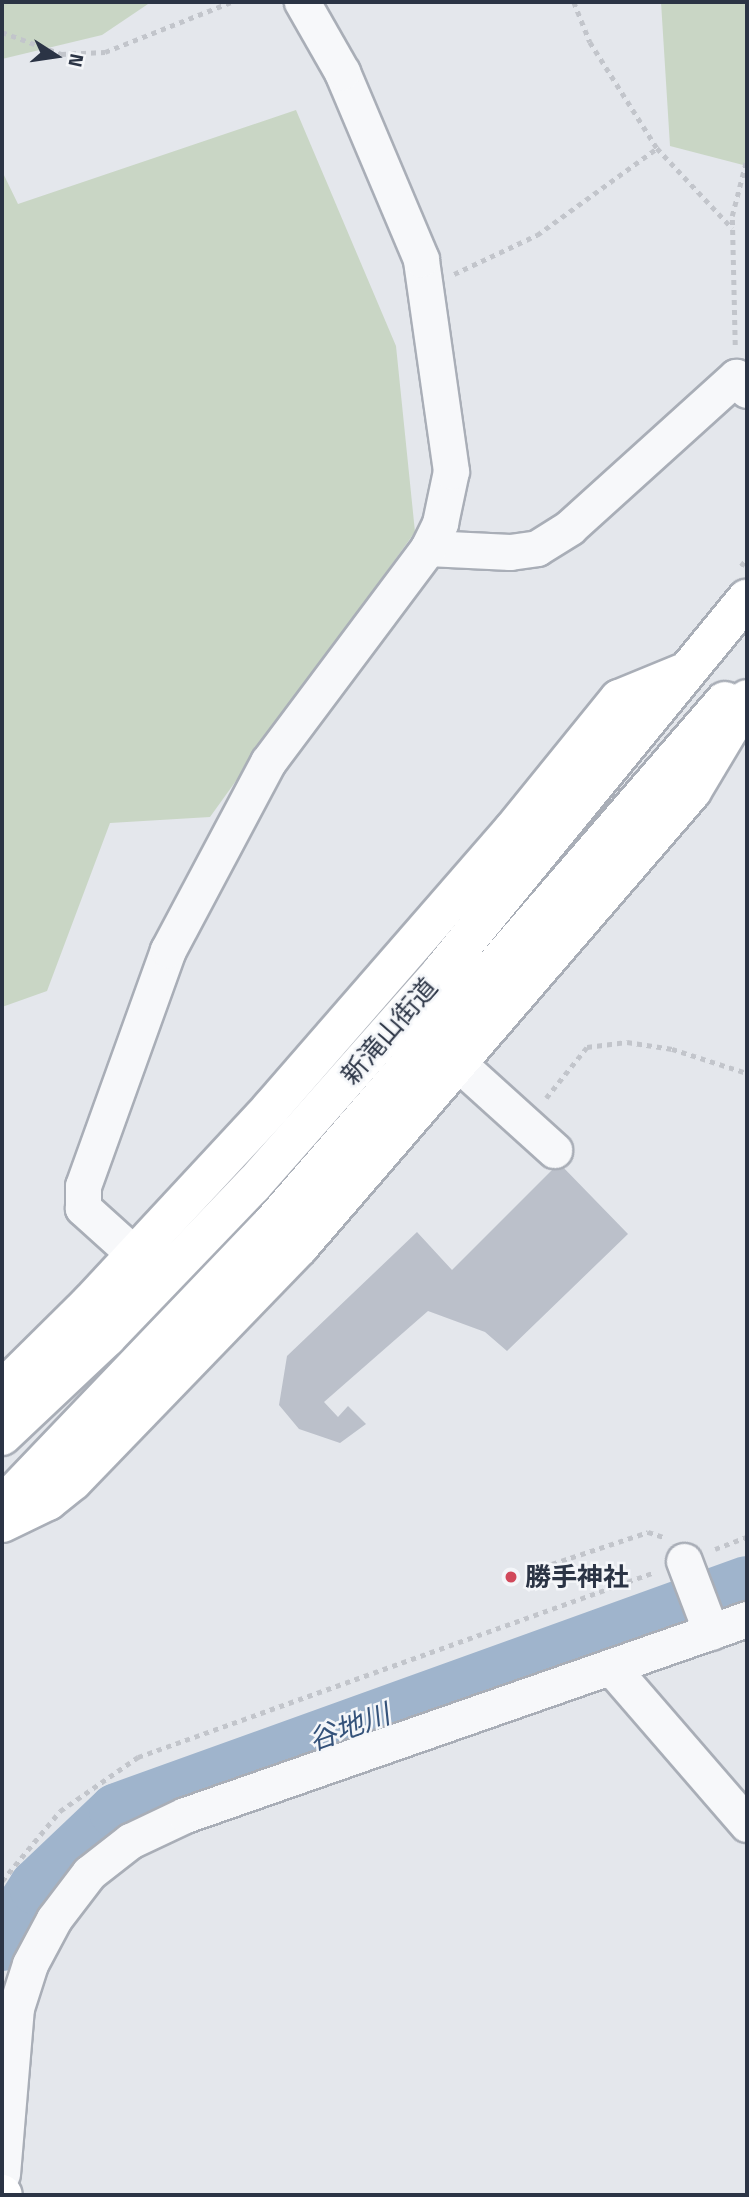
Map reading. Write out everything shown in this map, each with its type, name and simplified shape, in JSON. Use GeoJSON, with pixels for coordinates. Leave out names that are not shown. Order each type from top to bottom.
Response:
{"type":"FeatureCollection","features":[{"type":"Feature","properties":{"kind":"main road","name":"新滝山街道"},"geometry":{"type":"LineString","coordinates":[[2,1436],[107,1337],[253,1185],[442,971],[747,599]]}},
{"type":"Feature","properties":{"kind":"main road"},"geometry":{"type":"LineString","coordinates":[[2,1390],[206,1180],[397,964],[619,699],[686,671]]}},
{"type":"Feature","properties":{"kind":"main road","name":"新滝山街道"},"geometry":{"type":"LineString","coordinates":[[2,1506],[252,1246],[747,676]]}},
{"type":"Feature","properties":{"kind":"main road"},"geometry":{"type":"LineString","coordinates":[[2,1523],[48,1502],[73,1481],[247,1305],[460,1065],[692,791],[747,699]]}},
{"type":"Feature","properties":{"kind":"street"},"geometry":{"type":"LineString","coordinates":[[134,1254],[83,1208],[83,1186],[168,950],[268,762],[428,548],[440,523],[451,471],[421,259],[396,193],[342,72],[302,2]]}},
{"type":"Feature","properties":{"kind":"street"},"geometry":{"type":"LineString","coordinates":[[428,548],[510,552],[537,548],[569,527],[742,384]]}},
{"type":"Feature","properties":{"kind":"street"},"geometry":{"type":"LineString","coordinates":[[460,1065],[526,1121],[554,1150]]}},
{"type":"Feature","properties":{"kind":"street"},"geometry":{"type":"LineString","coordinates":[[687,1569],[708,1625]]}},
{"type":"Feature","properties":{"kind":"street"},"geometry":{"type":"LineString","coordinates":[[2,2174],[16,2008],[30,1964],[54,1919],[89,1873],[130,1841],[186,1815],[611,1667],[708,1625],[747,1619]]}},
{"type":"Feature","properties":{"kind":"street"},"geometry":{"type":"LineString","coordinates":[[611,1667],[747,1824]]}},
{"type":"Feature","properties":{"kind":"path"},"geometry":{"type":"LineString","coordinates":[[2,32],[61,54],[105,52],[231,2]]}},
{"type":"Feature","properties":{"kind":"path"},"geometry":{"type":"LineString","coordinates":[[574,2],[590,42],[657,148],[732,228]]}},
{"type":"Feature","properties":{"kind":"path"},"geometry":{"type":"LineString","coordinates":[[425,287],[537,235],[657,148]]}},
{"type":"Feature","properties":{"kind":"path"},"geometry":{"type":"LineString","coordinates":[[742,384],[732,228],[747,158]]}},
{"type":"Feature","properties":{"kind":"path"},"geometry":{"type":"LineString","coordinates":[[526,1121],[587,1047],[627,1042],[672,1049],[747,1073]]}},
{"type":"Feature","properties":{"kind":"path"},"geometry":{"type":"LineString","coordinates":[[2,1881],[60,1811],[138,1757],[687,1569],[665,1537],[648,1532],[552,1564]]}},
{"type":"Feature","properties":{"kind":"green space"},"geometry":{"type":"Polygon","coordinates":[[[2,2],[151,2],[102,35],[2,59],[2,2]]]}},
{"type":"Feature","properties":{"kind":"green space"},"geometry":{"type":"Polygon","coordinates":[[[661,2],[747,2],[747,166],[670,146],[661,2]]]}},
{"type":"Feature","properties":{"kind":"green space"},"geometry":{"type":"Polygon","coordinates":[[[296,110],[396,346],[415,532],[210,817],[110,823],[47,991],[2,1007],[2,171],[18,204],[296,110]]]}},
{"type":"Feature","properties":{"kind":"building"},"geometry":{"type":"Polygon","coordinates":[[[559,1163],[628,1234],[507,1351],[485,1332],[428,1311],[324,1402],[338,1417],[348,1406],[366,1424],[340,1443],[299,1429],[279,1405],[287,1356],[417,1232],[452,1270],[559,1163]]]}},
{"type":"Feature","properties":{"kind":"waterway","name":"谷地川"},"geometry":{"type":"LineString","coordinates":[[2,1943],[37,1887],[117,1811],[747,1584]]}},
{"type":"Feature","properties":{"kind":"place","name":"勝手神社"},"geometry":{"type":"Point","coordinates":[511,1577]}}]}
